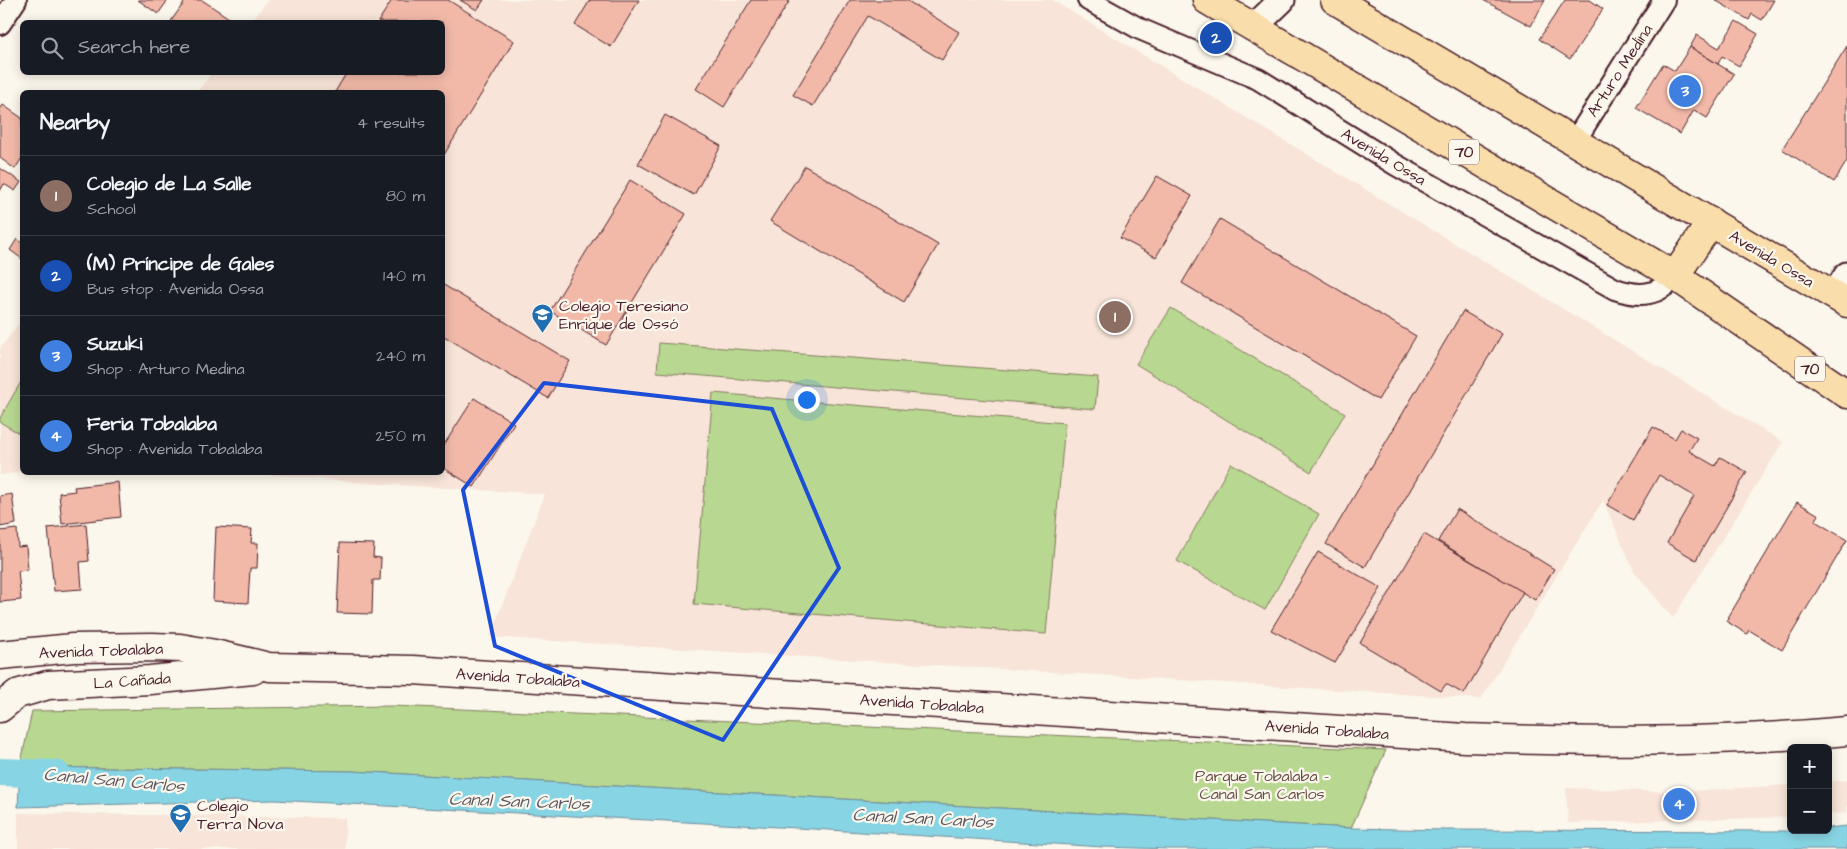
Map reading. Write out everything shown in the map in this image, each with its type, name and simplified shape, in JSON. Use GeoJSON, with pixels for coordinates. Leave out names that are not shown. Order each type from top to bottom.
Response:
{"type":"FeatureCollection","features":[{"type":"Feature","properties":{"kind":"main road","name":"70"},"geometry":{"type":"LineString","coordinates":[[1207,0],[1675,276],[1847,394]]}},
{"type":"Feature","properties":{"kind":"main road","name":"Avenida Ossa"},"geometry":{"type":"LineString","coordinates":[[1335,0],[1711,222],[1843,291]]}},
{"type":"Feature","properties":{"kind":"main road"},"geometry":{"type":"LineString","coordinates":[[1675,276],[1711,222]]}},
{"type":"Feature","properties":{"kind":"main road","name":"Avenida Tobalaba"},"geometry":{"type":"LineString","coordinates":[[0,655],[112,646],[171,648],[215,654],[269,667],[413,670],[1465,738],[1627,741],[1722,739],[1847,731]]}},
{"type":"Feature","properties":{"kind":"main road","name":"La Cañada"},"geometry":{"type":"LineString","coordinates":[[0,708],[17,694],[48,686],[150,680],[269,667]]}},
{"type":"Feature","properties":{"kind":"street"},"geometry":{"type":"LineString","coordinates":[[0,24],[16,0]]}},
{"type":"Feature","properties":{"kind":"street","name":"Avenida Ossa"},"geometry":{"type":"LineString","coordinates":[[1088,0],[1140,29],[1258,79],[1396,165],[1615,289],[1642,296],[1662,288],[1675,276]]}},
{"type":"Feature","properties":{"kind":"street"},"geometry":{"type":"LineString","coordinates":[[1253,28],[1282,0]]}},
{"type":"Feature","properties":{"kind":"street","name":"Arturo Medina"},"geometry":{"type":"LineString","coordinates":[[1575,141],[1664,0]]}},
{"type":"Feature","properties":{"kind":"highlighted area"},"geometry":{"type":"Polygon","coordinates":[[[544,383],[772,409],[839,568],[723,740],[495,646],[463,490],[544,383]]]}},
{"type":"Feature","properties":{"kind":"shaded area"},"geometry":{"type":"Polygon","coordinates":[[[268,0],[1052,0],[1783,442],[1673,618],[1634,571],[1603,500],[1481,699],[490,637],[545,494],[365,483],[275,475],[445,475],[445,90],[199,90],[210,75],[445,75],[445,20],[253,20],[268,0]]]}},
{"type":"Feature","properties":{"kind":"shaded area"},"geometry":{"type":"Polygon","coordinates":[[[20,322],[20,472],[0,475],[0,349],[20,322]]]}},
{"type":"Feature","properties":{"kind":"shaded area"},"geometry":{"type":"Polygon","coordinates":[[[1847,780],[1847,813],[1832,814],[1832,782],[1847,780]]]}},
{"type":"Feature","properties":{"kind":"shaded area"},"geometry":{"type":"Polygon","coordinates":[[[1787,785],[1787,817],[1568,823],[1566,788],[1670,792],[1787,785]]]}},
{"type":"Feature","properties":{"kind":"shaded area","name":"Colegio Terra Nova"},"geometry":{"type":"Polygon","coordinates":[[[18,813],[345,818],[345,849],[18,849],[18,813]]]}},
{"type":"Feature","properties":{"kind":"green space"},"geometry":{"type":"Polygon","coordinates":[[[1171,308],[1345,413],[1311,472],[1136,364],[1171,308]]]}},
{"type":"Feature","properties":{"kind":"green space"},"geometry":{"type":"Polygon","coordinates":[[[659,343],[1098,377],[1095,409],[657,372],[659,343]]]}},
{"type":"Feature","properties":{"kind":"green space"},"geometry":{"type":"Polygon","coordinates":[[[20,383],[20,434],[0,422],[0,418],[20,383]]]}},
{"type":"Feature","properties":{"kind":"green space"},"geometry":{"type":"Polygon","coordinates":[[[713,393],[1065,423],[1046,634],[694,604],[713,393]]]}},
{"type":"Feature","properties":{"kind":"green space"},"geometry":{"type":"Polygon","coordinates":[[[1231,463],[1319,514],[1265,610],[1177,561],[1231,463]]]}},
{"type":"Feature","properties":{"kind":"green space","name":"Parque Tobalaba - Canal San Carlos"},"geometry":{"type":"Polygon","coordinates":[[[393,706],[1386,750],[1351,828],[352,771],[20,767],[32,711],[393,706]]]}},
{"type":"Feature","properties":{"kind":"water"},"geometry":{"type":"Polygon","coordinates":[[[20,767],[352,771],[1351,828],[1787,831],[1787,834],[1832,834],[1832,828],[1847,826],[1847,849],[1169,849],[1103,847],[797,828],[274,800],[18,807],[20,767]]]}},
{"type":"Feature","properties":{"kind":"building"},"geometry":{"type":"Polygon","coordinates":[[[138,0],[168,0],[158,14],[138,0]]]}},
{"type":"Feature","properties":{"kind":"building"},"geometry":{"type":"Polygon","coordinates":[[[186,0],[202,0],[232,20],[172,20],[186,0]]]}},
{"type":"Feature","properties":{"kind":"building"},"geometry":{"type":"Polygon","coordinates":[[[392,0],[448,0],[514,41],[445,153],[445,90],[336,90],[345,75],[445,75],[445,20],[379,20],[392,0]]]}},
{"type":"Feature","properties":{"kind":"building"},"geometry":{"type":"Polygon","coordinates":[[[460,0],[484,0],[477,10],[460,0]]]}},
{"type":"Feature","properties":{"kind":"building"},"geometry":{"type":"Polygon","coordinates":[[[590,0],[639,0],[611,47],[575,25],[590,0]]]}},
{"type":"Feature","properties":{"kind":"building"},"geometry":{"type":"Polygon","coordinates":[[[751,0],[790,0],[724,107],[696,89],[751,0]]]}},
{"type":"Feature","properties":{"kind":"building"},"geometry":{"type":"Polygon","coordinates":[[[850,0],[906,0],[959,32],[942,60],[868,16],[813,106],[793,95],[850,0]]]}},
{"type":"Feature","properties":{"kind":"building"},"geometry":{"type":"Polygon","coordinates":[[[1483,0],[1545,0],[1531,26],[1483,0]]]}},
{"type":"Feature","properties":{"kind":"building"},"geometry":{"type":"Polygon","coordinates":[[[1565,0],[1590,0],[1603,9],[1570,59],[1539,39],[1565,0]]]}},
{"type":"Feature","properties":{"kind":"building"},"geometry":{"type":"Polygon","coordinates":[[[1715,0],[1774,0],[1762,20],[1752,14],[1749,20],[1715,0]]]}},
{"type":"Feature","properties":{"kind":"building"},"geometry":{"type":"Polygon","coordinates":[[[1736,21],[1758,34],[1739,66],[1722,56],[1718,64],[1690,47],[1697,35],[1719,48],[1736,21]]]}},
{"type":"Feature","properties":{"kind":"building"},"geometry":{"type":"Polygon","coordinates":[[[1847,46],[1847,161],[1834,182],[1782,149],[1847,46]]]}},
{"type":"Feature","properties":{"kind":"building"},"geometry":{"type":"Polygon","coordinates":[[[1690,47],[1734,74],[1707,118],[1694,110],[1680,134],[1636,108],[1663,64],[1675,71],[1690,47]]]}},
{"type":"Feature","properties":{"kind":"building"},"geometry":{"type":"Polygon","coordinates":[[[3,105],[20,117],[20,161],[15,169],[0,158],[0,110],[3,105]]]}},
{"type":"Feature","properties":{"kind":"building"},"geometry":{"type":"Polygon","coordinates":[[[665,115],[721,146],[694,195],[638,164],[665,115]]]}},
{"type":"Feature","properties":{"kind":"building"},"geometry":{"type":"Polygon","coordinates":[[[805,166],[938,245],[904,302],[770,221],[805,166]]]}},
{"type":"Feature","properties":{"kind":"building"},"geometry":{"type":"Polygon","coordinates":[[[0,168],[20,181],[20,184],[15,191],[4,184],[0,191],[0,168]]]}},
{"type":"Feature","properties":{"kind":"building"},"geometry":{"type":"Polygon","coordinates":[[[1157,176],[1192,196],[1156,257],[1120,238],[1157,176]]]}},
{"type":"Feature","properties":{"kind":"building"},"geometry":{"type":"Polygon","coordinates":[[[630,180],[686,214],[606,345],[550,311],[630,180]]]}},
{"type":"Feature","properties":{"kind":"building"},"geometry":{"type":"Polygon","coordinates":[[[1220,219],[1416,336],[1378,400],[1182,283],[1220,219]]]}},
{"type":"Feature","properties":{"kind":"building"},"geometry":{"type":"Polygon","coordinates":[[[17,239],[20,241],[20,258],[10,250],[17,239]]]}},
{"type":"Feature","properties":{"kind":"building"},"geometry":{"type":"Polygon","coordinates":[[[445,286],[570,361],[548,398],[445,337],[445,286]]]}},
{"type":"Feature","properties":{"kind":"building"},"geometry":{"type":"Polygon","coordinates":[[[1463,311],[1502,334],[1365,567],[1326,544],[1463,311]]]}},
{"type":"Feature","properties":{"kind":"building"},"geometry":{"type":"Polygon","coordinates":[[[474,398],[514,423],[474,487],[445,469],[445,443],[474,398]]]}},
{"type":"Feature","properties":{"kind":"building"},"geometry":{"type":"Polygon","coordinates":[[[1653,427],[1675,439],[1681,429],[1697,438],[1689,451],[1715,466],[1720,457],[1747,472],[1696,560],[1667,543],[1694,496],[1659,475],[1633,520],[1607,505],[1653,427]]]}},
{"type":"Feature","properties":{"kind":"building"},"geometry":{"type":"Polygon","coordinates":[[[118,482],[121,517],[62,524],[59,493],[75,491],[74,487],[118,482]]]}},
{"type":"Feature","properties":{"kind":"building"},"geometry":{"type":"Polygon","coordinates":[[[12,494],[16,524],[0,527],[0,496],[12,494]]]}},
{"type":"Feature","properties":{"kind":"building"},"geometry":{"type":"Polygon","coordinates":[[[1797,502],[1819,515],[1815,521],[1847,540],[1782,650],[1749,630],[1747,634],[1726,621],[1797,502]]]}},
{"type":"Feature","properties":{"kind":"building"},"geometry":{"type":"Polygon","coordinates":[[[1457,509],[1554,569],[1535,600],[1438,541],[1457,509]]]}},
{"type":"Feature","properties":{"kind":"building"},"geometry":{"type":"Polygon","coordinates":[[[86,524],[89,561],[80,562],[82,589],[54,591],[48,528],[86,524]]]}},
{"type":"Feature","properties":{"kind":"building"},"geometry":{"type":"Polygon","coordinates":[[[216,527],[252,529],[251,543],[258,543],[257,568],[250,568],[248,603],[213,601],[216,527]]]}},
{"type":"Feature","properties":{"kind":"building"},"geometry":{"type":"Polygon","coordinates":[[[17,529],[18,547],[26,546],[28,570],[18,571],[21,600],[0,602],[0,531],[17,529]]]}},
{"type":"Feature","properties":{"kind":"building"},"geometry":{"type":"Polygon","coordinates":[[[1424,534],[1523,592],[1464,694],[1446,684],[1441,691],[1360,643],[1424,534]]]}},
{"type":"Feature","properties":{"kind":"building"},"geometry":{"type":"Polygon","coordinates":[[[340,543],[374,544],[373,557],[381,558],[380,580],[373,580],[372,614],[337,613],[340,543]]]}},
{"type":"Feature","properties":{"kind":"building"},"geometry":{"type":"Polygon","coordinates":[[[1318,552],[1381,588],[1335,663],[1271,630],[1318,552]]]}},
{"type":"Feature","properties":{"kind":"waterway","name":"Canal San Carlos"},"geometry":{"type":"LineString","coordinates":[[0,772],[56,774]]}},
{"type":"Feature","properties":{"kind":"place","name":"(M) Príncipe de Gales"},"geometry":{"type":"Point","coordinates":[1216,38]}},
{"type":"Feature","properties":{"kind":"place","name":"Suzuki"},"geometry":{"type":"Point","coordinates":[1685,91]}},
{"type":"Feature","properties":{"kind":"place","name":"Colegio de La Salle"},"geometry":{"type":"Point","coordinates":[1115,317]}},
{"type":"Feature","properties":{"kind":"place","name":"Colegio Teresiano Enrique de Ossó"},"geometry":{"type":"Point","coordinates":[543,333]}},
{"type":"Feature","properties":{"kind":"place","name":"Feria Tobalaba"},"geometry":{"type":"Point","coordinates":[1679,804]}},
{"type":"Feature","properties":{"kind":"place","name":"Colegio Terra Nova"},"geometry":{"type":"Point","coordinates":[181,833]}}]}
